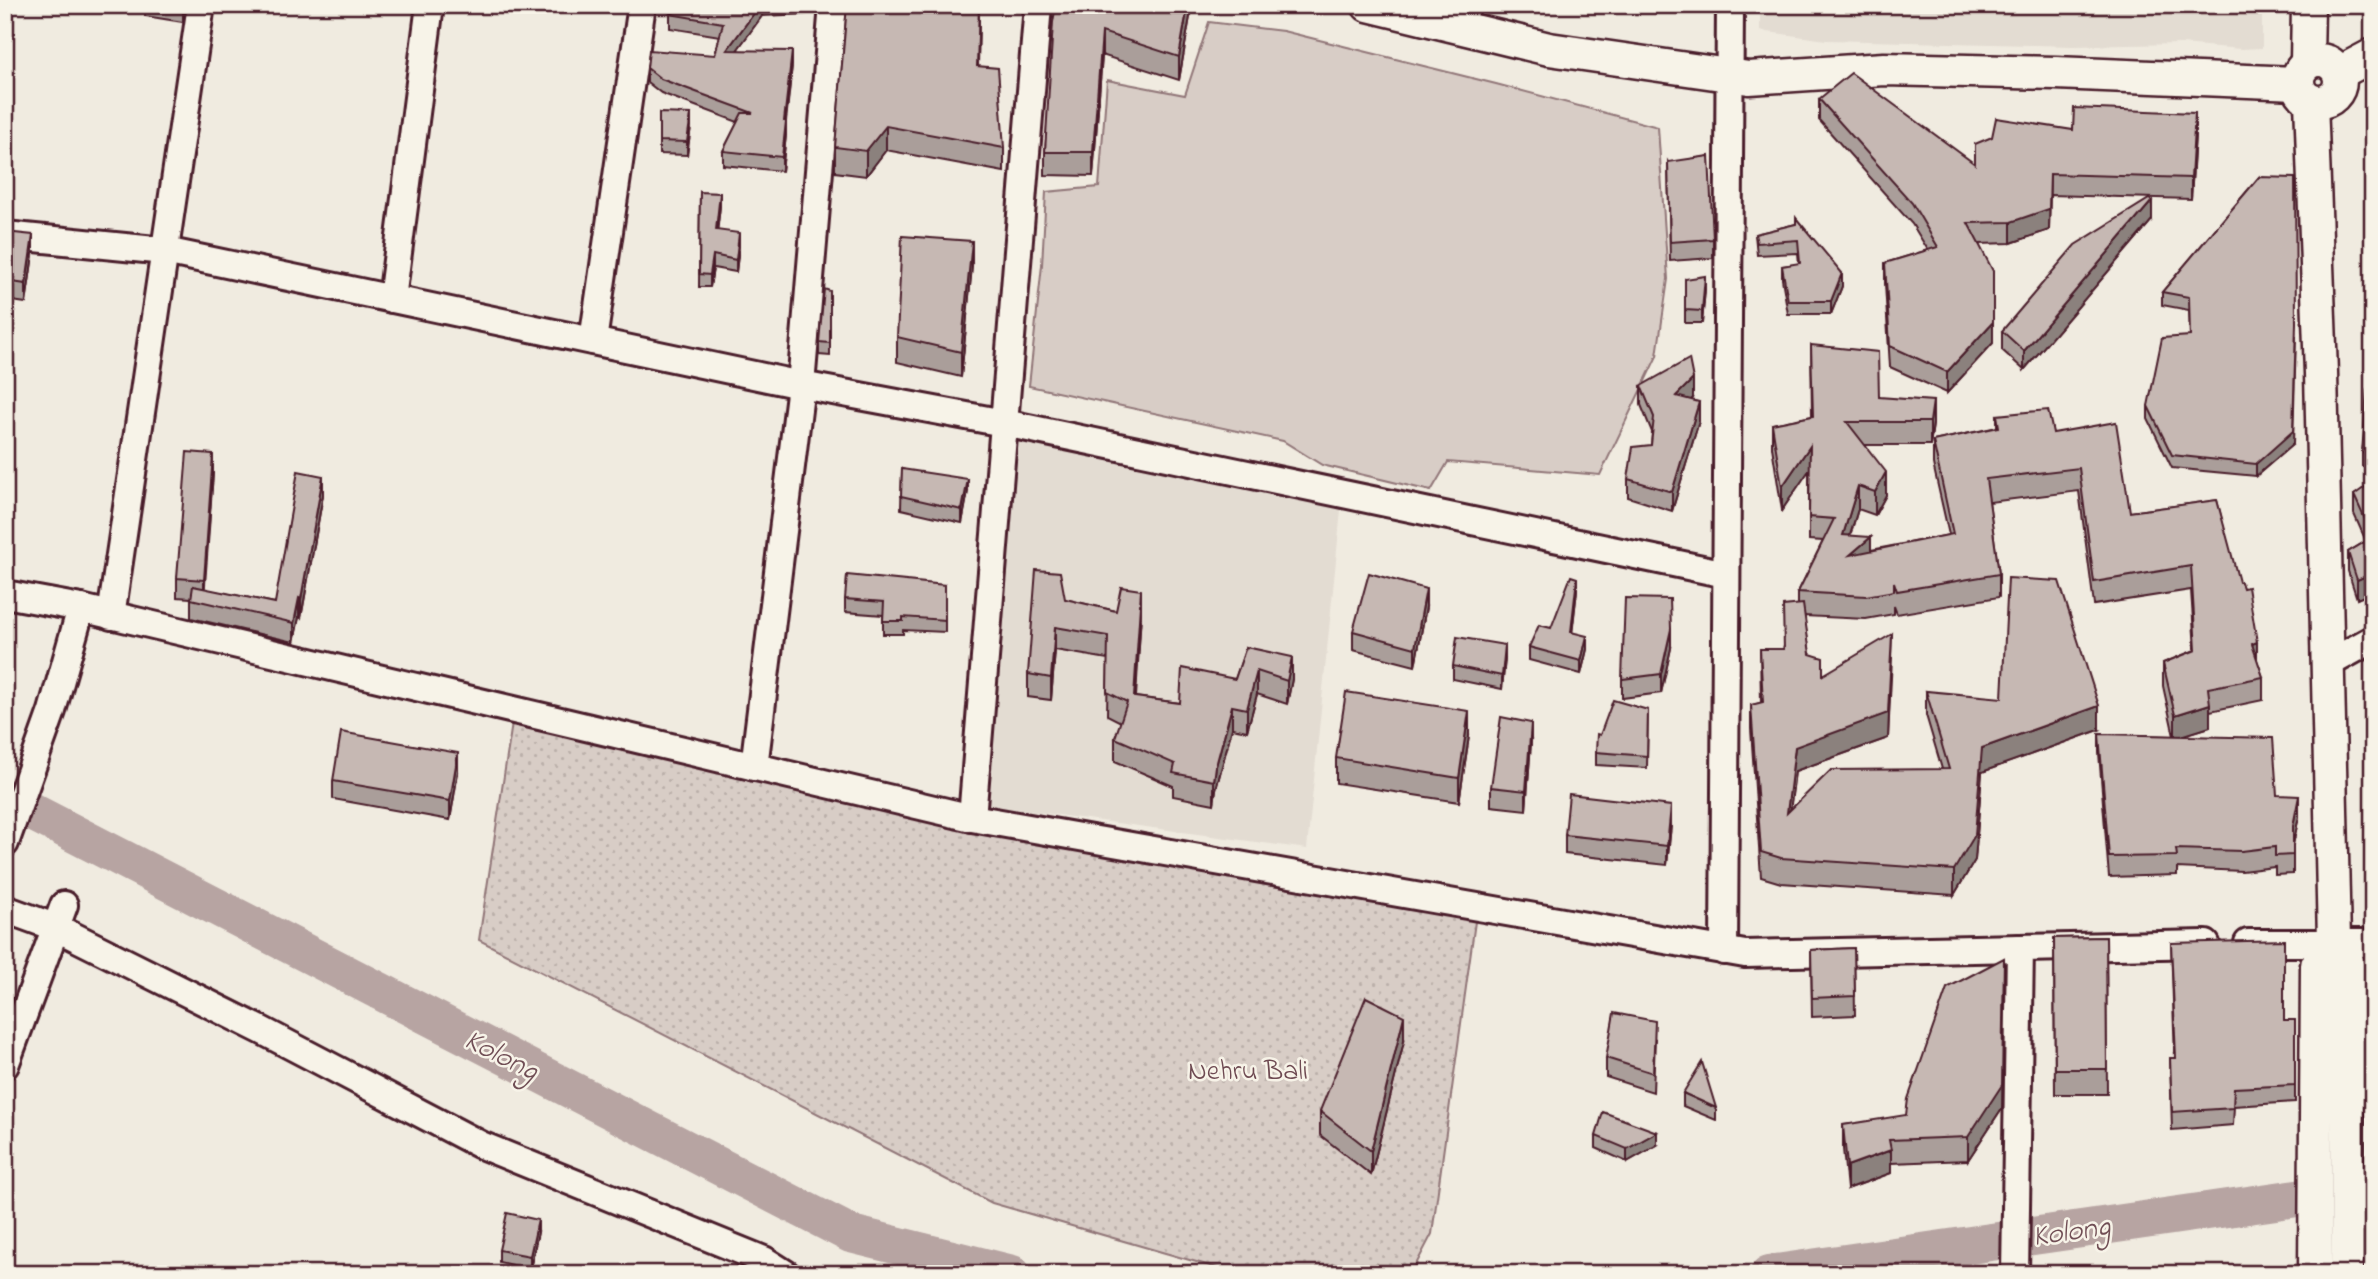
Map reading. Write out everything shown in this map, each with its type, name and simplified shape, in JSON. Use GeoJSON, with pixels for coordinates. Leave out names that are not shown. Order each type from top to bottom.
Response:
{"type":"FeatureCollection","features":[{"type":"Feature","properties":{"kind":"main road"},"geometry":{"type":"LineString","coordinates":[[1368,5],[1549,49],[1749,78],[1897,69],[2305,82]]}},
{"type":"Feature","properties":{"kind":"main road"},"geometry":{"type":"LineString","coordinates":[[2308,5],[2305,82],[2320,360],[2334,941],[2348,963],[2315,1274]]}},
{"type":"Feature","properties":{"kind":"main road"},"geometry":{"type":"LineString","coordinates":[[2305,82],[2321,103],[2330,100],[2337,92],[2339,73],[2373,55]]}},
{"type":"Feature","properties":{"kind":"main road"},"geometry":{"type":"LineString","coordinates":[[2333,1085],[2347,1274]]}},
{"type":"Feature","properties":{"kind":"street"},"geometry":{"type":"LineString","coordinates":[[111,616],[201,5]]}},
{"type":"Feature","properties":{"kind":"street"},"geometry":{"type":"LineString","coordinates":[[392,299],[430,5]]}},
{"type":"Feature","properties":{"kind":"street"},"geometry":{"type":"LineString","coordinates":[[593,341],[642,5]]}},
{"type":"Feature","properties":{"kind":"street"},"geometry":{"type":"LineString","coordinates":[[754,767],[801,385],[833,5]]}},
{"type":"Feature","properties":{"kind":"street"},"geometry":{"type":"LineString","coordinates":[[972,818],[1038,5]]}},
{"type":"Feature","properties":{"kind":"street"},"geometry":{"type":"LineString","coordinates":[[1724,951],[1730,5]]}},
{"type":"Feature","properties":{"kind":"street"},"geometry":{"type":"LineString","coordinates":[[5,235],[165,251],[801,385],[1004,423],[1726,574]]}},
{"type":"Feature","properties":{"kind":"street"},"geometry":{"type":"LineString","coordinates":[[5,594],[80,608],[972,818],[1724,951],[1745,954],[2334,941],[2373,943]]}},
{"type":"Feature","properties":{"kind":"street"},"geometry":{"type":"LineString","coordinates":[[5,843],[45,731],[80,608]]}},
{"type":"Feature","properties":{"kind":"street"},"geometry":{"type":"LineString","coordinates":[[2326,665],[2373,639]]}},
{"type":"Feature","properties":{"kind":"street"},"geometry":{"type":"LineString","coordinates":[[5,909],[60,917],[261,1030],[481,1145],[764,1259],[786,1274]]}},
{"type":"Feature","properties":{"kind":"street"},"geometry":{"type":"LineString","coordinates":[[5,1065],[60,917]]}},
{"type":"Feature","properties":{"kind":"street"},"geometry":{"type":"LineString","coordinates":[[2015,1274],[2020,948]]}},
{"type":"Feature","properties":{"kind":"shaded area"},"geometry":{"type":"Polygon","coordinates":[[[1760,5],[2262,5],[2262,48],[2182,44],[2073,46],[1826,40],[1760,31],[1760,5]]]}},
{"type":"Feature","properties":{"kind":"shaded area"},"geometry":{"type":"Polygon","coordinates":[[[1012,440],[1137,460],[1341,510],[1307,849],[984,805],[1012,440]]]}},
{"type":"Feature","properties":{"kind":"green space"},"geometry":{"type":"Polygon","coordinates":[[[1209,22],[1283,31],[1658,127],[1668,279],[1657,356],[1600,475],[1448,462],[1431,491],[1322,465],[1283,441],[1029,386],[1042,265],[1046,192],[1099,187],[1107,80],[1185,95],[1209,22]]]}},
{"type":"Feature","properties":{"kind":"green space","name":"Nehru Bali"},"geometry":{"type":"Polygon","coordinates":[[[514,710],[972,818],[1477,907],[1432,1234],[1411,1274],[1238,1274],[992,1203],[479,940],[514,710]]]}},
{"type":"Feature","properties":{"kind":"building"},"geometry":{"type":"Polygon","coordinates":[[[689,5],[760,5],[727,50],[792,51],[782,157],[723,151],[742,113],[753,113],[661,79],[647,68],[649,50],[715,55],[723,23],[670,14],[689,5]]]}},
{"type":"Feature","properties":{"kind":"building"},"geometry":{"type":"Polygon","coordinates":[[[847,5],[979,5],[977,66],[998,68],[1004,148],[886,126],[866,151],[835,147],[847,5]]]}},
{"type":"Feature","properties":{"kind":"building"},"geometry":{"type":"Polygon","coordinates":[[[1056,5],[1188,5],[1179,57],[1102,32],[1093,152],[1045,152],[1056,5]]]}},
{"type":"Feature","properties":{"kind":"building"},"geometry":{"type":"Polygon","coordinates":[[[1851,73],[1975,164],[1975,144],[1992,137],[1996,118],[2073,130],[2074,108],[2195,113],[2191,178],[2050,174],[2049,209],[2011,222],[1968,223],[1993,271],[1993,322],[1947,372],[1890,346],[1885,263],[1938,247],[1912,203],[1819,99],[1851,73]]]}},
{"type":"Feature","properties":{"kind":"building"},"geometry":{"type":"Polygon","coordinates":[[[659,113],[691,114],[687,142],[659,141],[659,113]]]}},
{"type":"Feature","properties":{"kind":"building"},"geometry":{"type":"Polygon","coordinates":[[[1709,156],[1713,239],[1670,242],[1668,162],[1709,156]]]}},
{"type":"Feature","properties":{"kind":"building"},"geometry":{"type":"Polygon","coordinates":[[[2259,177],[2295,178],[2296,323],[2293,431],[2256,464],[2172,455],[2148,406],[2162,338],[2190,336],[2189,297],[2162,292],[2259,177]]]}},
{"type":"Feature","properties":{"kind":"building"},"geometry":{"type":"Polygon","coordinates":[[[700,192],[720,193],[716,230],[739,233],[736,260],[713,255],[710,275],[699,274],[700,192]]]}},
{"type":"Feature","properties":{"kind":"building"},"geometry":{"type":"Polygon","coordinates":[[[2149,199],[2152,201],[2024,351],[2002,331],[2075,245],[2149,199]]]}},
{"type":"Feature","properties":{"kind":"building"},"geometry":{"type":"Polygon","coordinates":[[[1796,218],[1842,273],[1831,301],[1788,301],[1782,266],[1800,263],[1798,240],[1757,243],[1755,234],[1796,224],[1796,218]]]}},
{"type":"Feature","properties":{"kind":"building"},"geometry":{"type":"Polygon","coordinates":[[[5,232],[33,235],[26,284],[5,281],[5,232]]]}},
{"type":"Feature","properties":{"kind":"building"},"geometry":{"type":"Polygon","coordinates":[[[902,236],[972,241],[961,352],[897,337],[902,236]]]}},
{"type":"Feature","properties":{"kind":"building"},"geometry":{"type":"Polygon","coordinates":[[[1705,276],[1702,311],[1685,310],[1685,279],[1705,276]]]}},
{"type":"Feature","properties":{"kind":"building"},"geometry":{"type":"Polygon","coordinates":[[[824,289],[830,291],[830,343],[819,342],[824,289]]]}},
{"type":"Feature","properties":{"kind":"building"},"geometry":{"type":"Polygon","coordinates":[[[1811,345],[1878,352],[1879,397],[1933,401],[1930,422],[1847,422],[1886,472],[1875,492],[1858,486],[1843,535],[1871,537],[1850,555],[1953,534],[1933,441],[1999,427],[1997,415],[2048,410],[2053,433],[2116,422],[2130,512],[2217,500],[2239,582],[2243,588],[2248,587],[2257,642],[2252,644],[2263,677],[2208,688],[2210,704],[2175,715],[2163,663],[2196,650],[2191,566],[2094,582],[2079,468],[1986,479],[1999,574],[1897,591],[1894,582],[1894,591],[1866,596],[1798,592],[1834,519],[1809,517],[1810,446],[1782,487],[1772,424],[1813,416],[1811,345]]]}},
{"type":"Feature","properties":{"kind":"building"},"geometry":{"type":"Polygon","coordinates":[[[1689,359],[1693,379],[1676,396],[1699,402],[1672,492],[1628,479],[1633,447],[1651,445],[1654,417],[1641,386],[1689,359]]]}},
{"type":"Feature","properties":{"kind":"building"},"geometry":{"type":"Polygon","coordinates":[[[2373,383],[2373,454],[2362,453],[2367,389],[2370,390],[2373,383]]]}},
{"type":"Feature","properties":{"kind":"building"},"geometry":{"type":"Polygon","coordinates":[[[187,452],[213,454],[204,580],[177,578],[187,452]]]}},
{"type":"Feature","properties":{"kind":"building"},"geometry":{"type":"Polygon","coordinates":[[[902,469],[968,479],[962,510],[901,496],[902,469]]]}},
{"type":"Feature","properties":{"kind":"building"},"geometry":{"type":"Polygon","coordinates":[[[298,471],[323,476],[301,599],[299,598],[294,623],[191,599],[193,586],[275,603],[298,471]]]}},
{"type":"Feature","properties":{"kind":"building"},"geometry":{"type":"Polygon","coordinates":[[[2372,482],[2373,484],[2373,537],[2354,495],[2372,482]]]}},
{"type":"Feature","properties":{"kind":"building"},"geometry":{"type":"Polygon","coordinates":[[[2373,537],[2373,573],[2357,580],[2348,552],[2373,537]]]}},
{"type":"Feature","properties":{"kind":"building"},"geometry":{"type":"Polygon","coordinates":[[[1036,570],[1060,572],[1065,599],[1116,611],[1121,587],[1141,590],[1134,697],[1180,703],[1182,668],[1235,679],[1246,647],[1292,657],[1287,681],[1257,671],[1247,709],[1232,706],[1214,781],[1173,773],[1175,764],[1115,738],[1127,702],[1107,692],[1108,636],[1055,627],[1051,678],[1028,674],[1036,570]]]}},
{"type":"Feature","properties":{"kind":"building"},"geometry":{"type":"Polygon","coordinates":[[[1369,573],[1426,589],[1415,648],[1353,631],[1369,573]]]}},
{"type":"Feature","properties":{"kind":"building"},"geometry":{"type":"Polygon","coordinates":[[[847,575],[945,585],[945,620],[903,617],[903,621],[883,621],[884,602],[845,599],[847,575]]]}},
{"type":"Feature","properties":{"kind":"building"},"geometry":{"type":"Polygon","coordinates":[[[1571,576],[1577,578],[1571,632],[1587,636],[1581,661],[1529,647],[1539,625],[1551,628],[1571,576]]]}},
{"type":"Feature","properties":{"kind":"building"},"geometry":{"type":"Polygon","coordinates":[[[2008,578],[2059,581],[2099,706],[1982,748],[1975,835],[1954,870],[1781,858],[1761,852],[1751,705],[1763,702],[1760,649],[1784,649],[1783,606],[1803,604],[1810,654],[1823,658],[1823,675],[1892,634],[1888,713],[1795,747],[1787,813],[1831,770],[1949,769],[1926,691],[2002,698],[2008,578]]]}},
{"type":"Feature","properties":{"kind":"building"},"geometry":{"type":"Polygon","coordinates":[[[1625,598],[1670,599],[1671,629],[1661,674],[1622,679],[1625,598]]]}},
{"type":"Feature","properties":{"kind":"building"},"geometry":{"type":"Polygon","coordinates":[[[1457,637],[1505,645],[1502,676],[1453,666],[1457,637]]]}},
{"type":"Feature","properties":{"kind":"building"},"geometry":{"type":"Polygon","coordinates":[[[1346,692],[1469,711],[1459,778],[1336,758],[1346,692]]]}},
{"type":"Feature","properties":{"kind":"building"},"geometry":{"type":"Polygon","coordinates":[[[1613,700],[1648,710],[1647,756],[1596,752],[1597,734],[1600,735],[1613,700]]]}},
{"type":"Feature","properties":{"kind":"building"},"geometry":{"type":"Polygon","coordinates":[[[1501,717],[1531,723],[1526,791],[1491,787],[1501,717]]]}},
{"type":"Feature","properties":{"kind":"building"},"geometry":{"type":"Polygon","coordinates":[[[341,732],[458,753],[450,801],[333,781],[341,732]]]}},
{"type":"Feature","properties":{"kind":"building"},"geometry":{"type":"Polygon","coordinates":[[[2099,734],[2273,738],[2277,795],[2299,796],[2293,826],[2293,855],[2275,856],[2275,847],[2242,851],[2176,849],[2177,856],[2109,857],[2099,734]]]}},
{"type":"Feature","properties":{"kind":"building"},"geometry":{"type":"Polygon","coordinates":[[[1569,794],[1671,806],[1667,846],[1565,835],[1569,794]]]}},
{"type":"Feature","properties":{"kind":"building"},"geometry":{"type":"Polygon","coordinates":[[[2106,937],[2107,1069],[2055,1069],[2054,938],[2106,937]]]}},
{"type":"Feature","properties":{"kind":"building"},"geometry":{"type":"Polygon","coordinates":[[[2284,940],[2284,1020],[2295,1020],[2295,1085],[2234,1088],[2233,1108],[2172,1112],[2170,1058],[2176,1058],[2171,943],[2284,940]]]}},
{"type":"Feature","properties":{"kind":"building"},"geometry":{"type":"Polygon","coordinates":[[[1854,948],[1855,996],[1812,998],[1811,950],[1854,948]]]}},
{"type":"Feature","properties":{"kind":"building"},"geometry":{"type":"Polygon","coordinates":[[[2004,958],[2002,1085],[1968,1137],[1889,1140],[1891,1150],[1847,1166],[1843,1125],[1906,1115],[1908,1099],[1947,988],[2004,958]]]}},
{"type":"Feature","properties":{"kind":"building"},"geometry":{"type":"Polygon","coordinates":[[[1366,997],[1404,1016],[1371,1151],[1320,1111],[1366,997]]]}},
{"type":"Feature","properties":{"kind":"building"},"geometry":{"type":"Polygon","coordinates":[[[1614,1013],[1655,1021],[1653,1073],[1606,1058],[1614,1013]]]}},
{"type":"Feature","properties":{"kind":"building"},"geometry":{"type":"Polygon","coordinates":[[[1702,1062],[1716,1108],[1683,1093],[1702,1062]]]}},
{"type":"Feature","properties":{"kind":"building"},"geometry":{"type":"Polygon","coordinates":[[[1603,1112],[1657,1132],[1627,1149],[1596,1136],[1603,1112]]]}},
{"type":"Feature","properties":{"kind":"building"},"geometry":{"type":"Polygon","coordinates":[[[507,1213],[538,1220],[530,1256],[499,1250],[507,1213]]]}},
{"type":"Feature","properties":{"kind":"waterway","name":"Kolong"},"geometry":{"type":"LineString","coordinates":[[5,798],[851,1234],[1012,1274]]}},
{"type":"Feature","properties":{"kind":"waterway","name":"Kolong"},"geometry":{"type":"LineString","coordinates":[[1769,1274],[2373,1187]]}}]}
